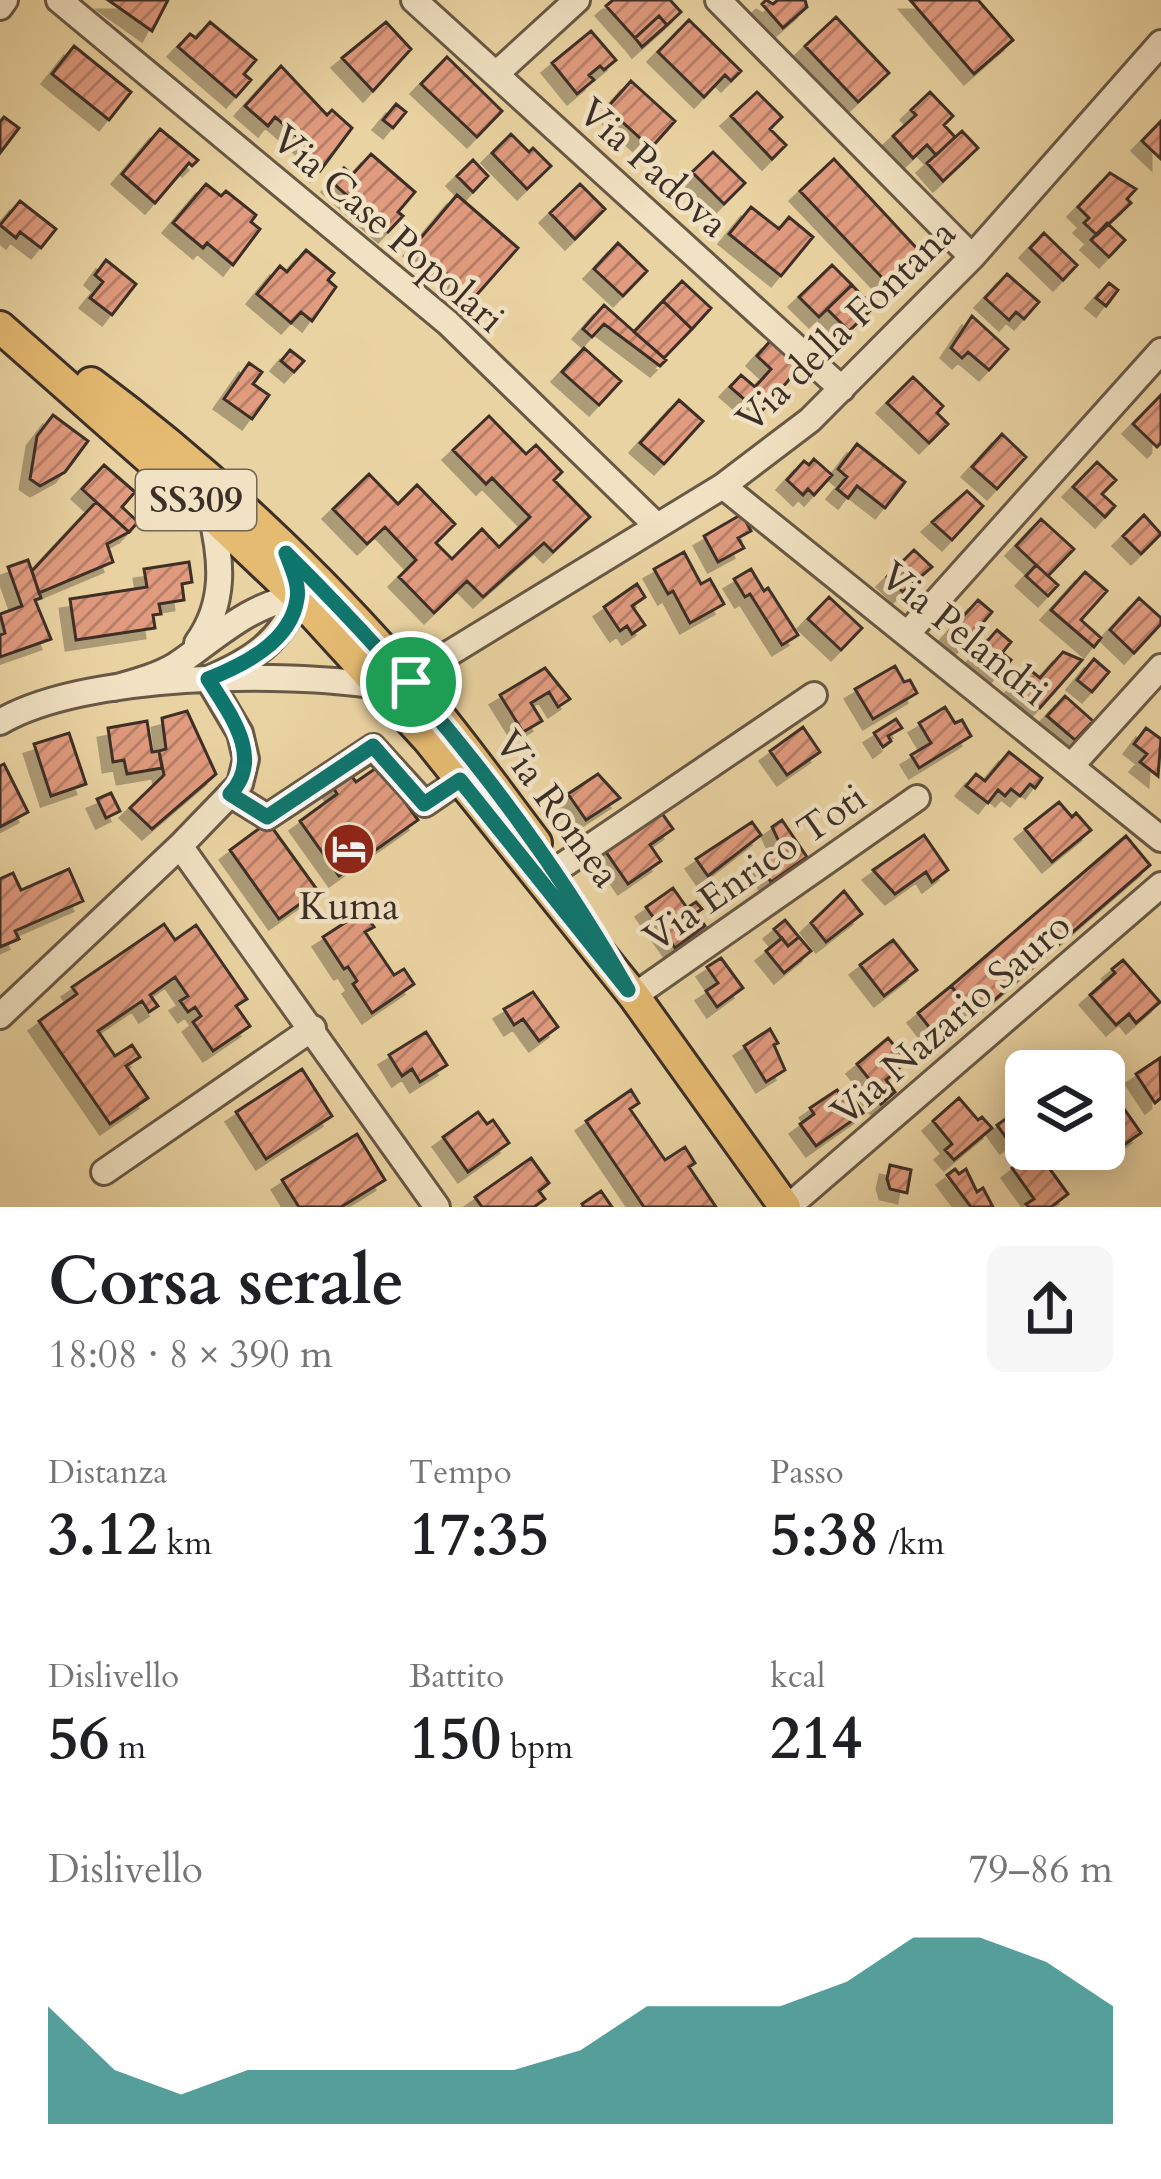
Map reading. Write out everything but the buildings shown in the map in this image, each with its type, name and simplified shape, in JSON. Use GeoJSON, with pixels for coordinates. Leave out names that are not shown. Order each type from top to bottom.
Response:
{"type":"FeatureCollection","features":[{"type":"Feature","properties":{"kind":"main road","name":"Via Romea"},"geometry":{"type":"LineString","coordinates":[[0,323],[298,597],[428,739],[631,993],[786,1207]]}},
{"type":"Feature","properties":{"kind":"main road","name":"Via Romea"},"geometry":{"type":"LineString","coordinates":[[0,323],[143,422],[286,553],[385,653],[556,870],[631,993]]}},
{"type":"Feature","properties":{"kind":"main road","name":"Via Romea"},"geometry":{"type":"LineString","coordinates":[[286,553],[298,597]]}},
{"type":"Feature","properties":{"kind":"main road","name":"Via Romea"},"geometry":{"type":"LineString","coordinates":[[298,597],[313,599],[349,631],[385,653]]}},
{"type":"Feature","properties":{"kind":"main road","name":"Via Romea"},"geometry":{"type":"LineString","coordinates":[[331,632],[390,676],[411,682]]}},
{"type":"Feature","properties":{"kind":"main road","name":"Via Romea"},"geometry":{"type":"LineString","coordinates":[[411,682],[412,702],[426,721],[428,739]]}},
{"type":"Feature","properties":{"kind":"main road"},"geometry":{"type":"LineString","coordinates":[[378,686],[411,682]]}},
{"type":"Feature","properties":{"kind":"street","name":"Via Case Popolari"},"geometry":{"type":"LineString","coordinates":[[59,0],[448,322],[657,526]]}},
{"type":"Feature","properties":{"kind":"street","name":"Via Padova"},"geometry":{"type":"LineString","coordinates":[[414,0],[842,389]]}},
{"type":"Feature","properties":{"kind":"street"},"geometry":{"type":"LineString","coordinates":[[496,74],[577,0]]}},
{"type":"Feature","properties":{"kind":"street"},"geometry":{"type":"LineString","coordinates":[[718,0],[972,257]]}},
{"type":"Feature","properties":{"kind":"street","name":"Via della Fontana"},"geometry":{"type":"LineString","coordinates":[[411,682],[445,656],[776,449],[972,257],[1161,43]]}},
{"type":"Feature","properties":{"kind":"street"},"geometry":{"type":"LineString","coordinates":[[907,634],[1161,350]]}},
{"type":"Feature","properties":{"kind":"street","name":"Via Pelandri"},"geometry":{"type":"LineString","coordinates":[[723,486],[1161,839]]}},
{"type":"Feature","properties":{"kind":"street"},"geometry":{"type":"LineString","coordinates":[[190,654],[206,632],[222,575],[211,514]]}},
{"type":"Feature","properties":{"kind":"street"},"geometry":{"type":"LineString","coordinates":[[114,688],[173,667],[268,603],[298,597],[278,637],[237,667],[208,679]]}},
{"type":"Feature","properties":{"kind":"street"},"geometry":{"type":"LineString","coordinates":[[1071,766],[1161,667]]}},
{"type":"Feature","properties":{"kind":"street"},"geometry":{"type":"LineString","coordinates":[[0,722],[41,703],[114,688],[208,679],[301,678],[378,686]]}},
{"type":"Feature","properties":{"kind":"street"},"geometry":{"type":"LineString","coordinates":[[0,1016],[240,784],[246,759],[240,733],[208,679]]}},
{"type":"Feature","properties":{"kind":"street"},"geometry":{"type":"LineString","coordinates":[[556,870],[814,695]]}},
{"type":"Feature","properties":{"kind":"street"},"geometry":{"type":"LineString","coordinates":[[230,794],[267,817],[373,746],[424,804],[460,780]]}},
{"type":"Feature","properties":{"kind":"street","name":"Via Enrico Toti"},"geometry":{"type":"LineString","coordinates":[[631,993],[917,798]]}},
{"type":"Feature","properties":{"kind":"street"},"geometry":{"type":"LineString","coordinates":[[180,847],[437,1207]]}},
{"type":"Feature","properties":{"kind":"street","name":"Via Nazario Sauro"},"geometry":{"type":"LineString","coordinates":[[786,1207],[1161,885]]}},
{"type":"Feature","properties":{"kind":"street"},"geometry":{"type":"LineString","coordinates":[[104,1172],[313,1028]]}},
{"type":"Feature","properties":{"kind":"place","name":"Kuma"},"geometry":{"type":"Point","coordinates":[349,849]}},
{"type":"Feature","properties":{"kind":"route"},"geometry":{"type":"LineString","coordinates":[[286,553],[411,682],[556,870],[628,990],[460,780],[424,804],[373,746],[267,817],[230,794],[240,784],[246,759],[240,733],[208,679],[263,650],[290,621],[298,597],[286,553]]}}]}
